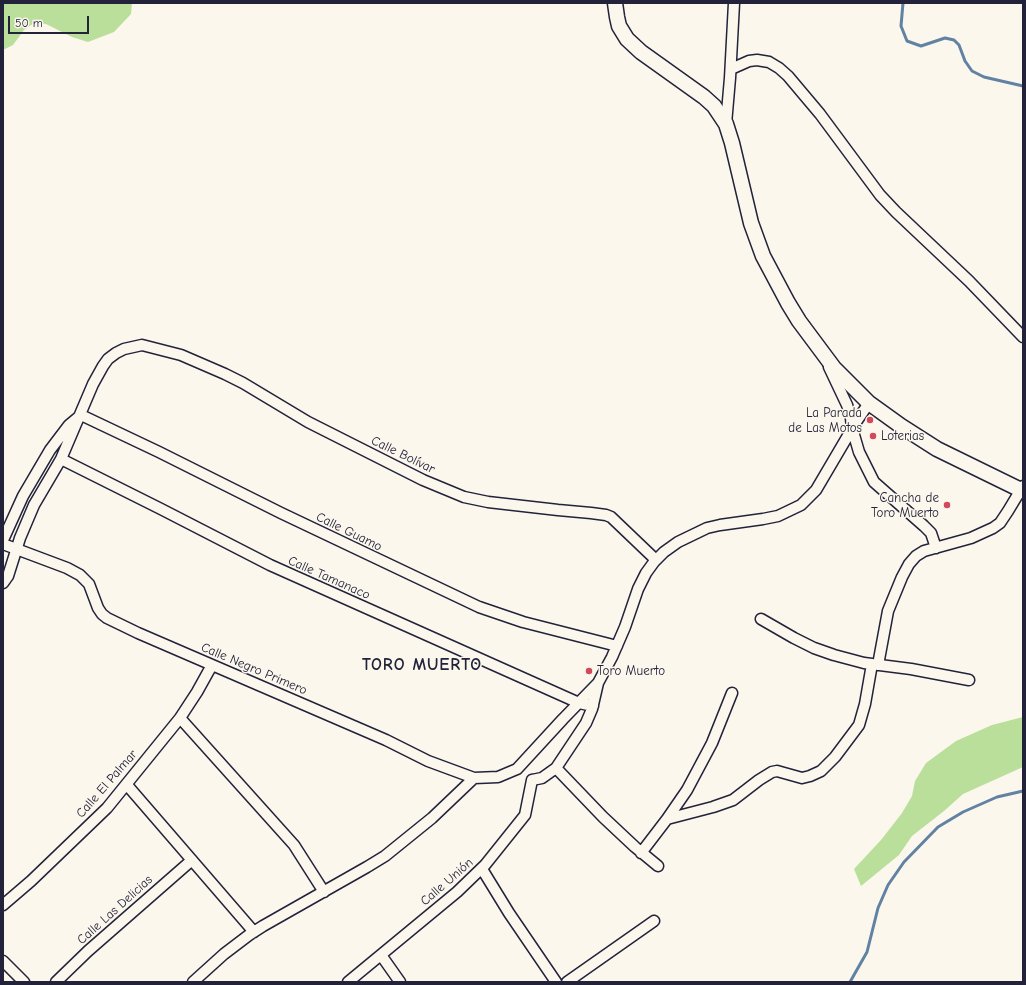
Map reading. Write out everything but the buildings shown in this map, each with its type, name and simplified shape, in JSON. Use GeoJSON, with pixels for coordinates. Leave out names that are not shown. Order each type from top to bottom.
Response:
{"type":"FeatureCollection","features":[{"type":"Feature","properties":{"kind":"street"},"geometry":{"type":"LineString","coordinates":[[615,3],[617,17],[627,39],[704,97],[714,106],[726,124],[732,143],[751,224],[761,250],[779,288],[799,321],[834,368],[869,403],[937,449],[1022,489],[1000,523],[993,528],[971,538],[924,551],[916,556],[909,564],[902,576],[888,611],[859,725],[835,757],[821,771],[802,778],[777,771],[772,772],[733,800],[667,820]]}},
{"type":"Feature","properties":{"kind":"street"},"geometry":{"type":"LineString","coordinates":[[726,124],[731,69],[734,3]]}},
{"type":"Feature","properties":{"kind":"street"},"geometry":{"type":"LineString","coordinates":[[731,69],[749,61],[758,60],[769,62],[788,76],[820,114],[880,195],[896,212],[970,281],[1023,337]]}},
{"type":"Feature","properties":{"kind":"street"},"geometry":{"type":"LineString","coordinates":[[814,341],[840,390],[851,418],[852,428],[864,464],[874,482],[931,533],[936,548]]}},
{"type":"Feature","properties":{"kind":"street","name":"Calle Bolívar"},"geometry":{"type":"LineString","coordinates":[[81,415],[94,384],[108,359],[124,349],[142,345],[181,355],[225,374],[243,383],[308,422],[423,480],[464,497],[488,502],[591,512],[611,517],[656,560]]}},
{"type":"Feature","properties":{"kind":"street"},"geometry":{"type":"LineString","coordinates":[[598,683],[517,769],[532,780],[542,778],[556,768],[586,723],[593,706],[598,683],[617,646],[643,579],[656,560],[678,542],[706,528],[778,516],[801,505],[816,490],[852,428],[869,403]]}},
{"type":"Feature","properties":{"kind":"street"},"geometry":{"type":"LineString","coordinates":[[3,583],[8,576],[20,538],[34,505],[61,459],[81,415]]}},
{"type":"Feature","properties":{"kind":"street"},"geometry":{"type":"LineString","coordinates":[[3,540],[23,496],[58,438],[69,425],[81,415]]}},
{"type":"Feature","properties":{"kind":"street","name":"Calle Guamo"},"geometry":{"type":"LineString","coordinates":[[81,415],[281,513],[479,607],[523,622],[617,646]]}},
{"type":"Feature","properties":{"kind":"street","name":"Calle Tamanaco"},"geometry":{"type":"LineString","coordinates":[[61,459],[270,565],[579,703],[593,706]]}},
{"type":"Feature","properties":{"kind":"street"},"geometry":{"type":"LineString","coordinates":[[38,472],[50,478]]}},
{"type":"Feature","properties":{"kind":"street","name":"Calle Negro Primero"},"geometry":{"type":"LineString","coordinates":[[3,544],[67,568],[80,575],[89,584],[98,608],[107,618],[138,633],[386,740],[428,761],[474,778],[498,777],[517,769]]}},
{"type":"Feature","properties":{"kind":"street"},"geometry":{"type":"LineString","coordinates":[[761,619],[814,648],[834,655],[875,664],[969,680]]}},
{"type":"Feature","properties":{"kind":"street","name":"Calle El Palmar"},"geometry":{"type":"LineString","coordinates":[[3,905],[37,876],[107,808],[180,718],[212,665]]}},
{"type":"Feature","properties":{"kind":"street"},"geometry":{"type":"LineString","coordinates":[[641,853],[667,820],[687,790],[708,753],[732,692]]}},
{"type":"Feature","properties":{"kind":"street"},"geometry":{"type":"LineString","coordinates":[[180,718],[294,845],[324,892]]}},
{"type":"Feature","properties":{"kind":"street"},"geometry":{"type":"LineString","coordinates":[[556,768],[603,817],[641,853],[658,866]]}},
{"type":"Feature","properties":{"kind":"street"},"geometry":{"type":"LineString","coordinates":[[193,982],[224,954],[254,932],[385,856],[432,818],[474,778]]}},
{"type":"Feature","properties":{"kind":"street","name":"Calle Unión"},"geometry":{"type":"LineString","coordinates":[[348,982],[458,892],[482,869],[525,815],[532,780]]}},
{"type":"Feature","properties":{"kind":"street"},"geometry":{"type":"LineString","coordinates":[[127,785],[254,932]]}},
{"type":"Feature","properties":{"kind":"street","name":"Calle Las Delicias"},"geometry":{"type":"LineString","coordinates":[[56,982],[88,951],[192,860]]}},
{"type":"Feature","properties":{"kind":"street"},"geometry":{"type":"LineString","coordinates":[[482,869],[509,913],[556,982]]}},
{"type":"Feature","properties":{"kind":"street"},"geometry":{"type":"LineString","coordinates":[[567,982],[654,921]]}},
{"type":"Feature","properties":{"kind":"street"},"geometry":{"type":"LineString","coordinates":[[381,955],[400,982]]}},
{"type":"Feature","properties":{"kind":"street"},"geometry":{"type":"LineString","coordinates":[[3,961],[24,982]]}},
{"type":"Feature","properties":{"kind":"green space"},"geometry":{"type":"Polygon","coordinates":[[[3,3],[132,3],[131,14],[114,32],[88,42],[72,37],[46,24],[34,23],[24,30],[13,45],[3,50],[3,3]]]}},
{"type":"Feature","properties":{"kind":"green space"},"geometry":{"type":"Polygon","coordinates":[[[1023,717],[1023,767],[963,794],[912,836],[899,855],[861,886],[854,869],[881,840],[902,813],[912,796],[915,781],[926,763],[956,741],[992,725],[1023,717]]]}},
{"type":"Feature","properties":{"kind":"waterway"},"geometry":{"type":"LineString","coordinates":[[903,3],[901,26],[907,41],[921,46],[945,38],[954,40],[959,45],[965,61],[972,71],[984,77],[1023,86]]}},
{"type":"Feature","properties":{"kind":"waterway"},"geometry":{"type":"LineString","coordinates":[[850,982],[867,952],[878,908],[888,885],[904,862],[938,827],[963,812],[997,797],[1023,791]]}},
{"type":"Feature","properties":{"kind":"place","name":"La Parada de Las Motos"},"geometry":{"type":"Point","coordinates":[870,420]}},
{"type":"Feature","properties":{"kind":"place","name":"Loterias"},"geometry":{"type":"Point","coordinates":[873,436]}},
{"type":"Feature","properties":{"kind":"place","name":"Cancha de Toro Muerto"},"geometry":{"type":"Point","coordinates":[947,505]}},
{"type":"Feature","properties":{"kind":"place","name":"Toro Muerto"},"geometry":{"type":"Point","coordinates":[589,671]}},
{"type":"Feature","properties":{"kind":"district","name":"TORO MUERTO"},"geometry":{"type":"Point","coordinates":[422,665]}}]}
